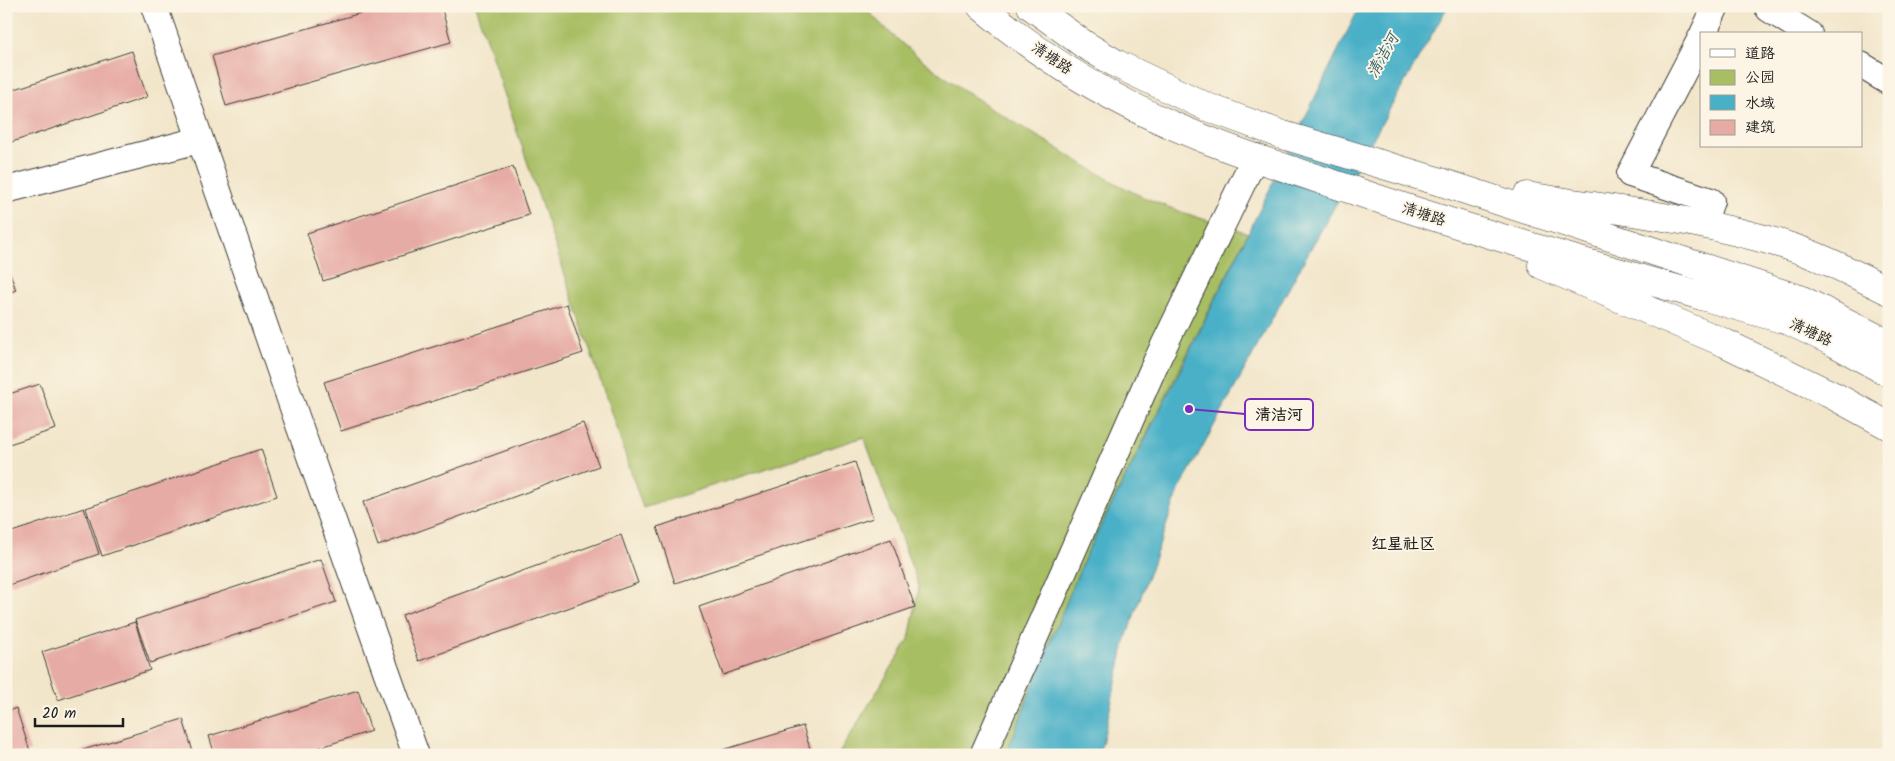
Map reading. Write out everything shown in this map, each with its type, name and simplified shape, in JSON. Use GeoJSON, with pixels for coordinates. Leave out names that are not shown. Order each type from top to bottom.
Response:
{"type":"FeatureCollection","features":[{"type":"Feature","properties":{"kind":"main road","name":"清塘路"},"geometry":{"type":"LineString","coordinates":[[981,6],[1045,55],[1106,92],[1174,126],[1264,161],[1430,217],[1795,310],[1835,343],[1889,373]]}},
{"type":"Feature","properties":{"kind":"main road","name":"清塘路"},"geometry":{"type":"LineString","coordinates":[[1030,6],[1085,45],[1117,64],[1163,88],[1207,107],[1283,135],[1444,183],[1889,344]]}},
{"type":"Feature","properties":{"kind":"main road"},"geometry":{"type":"LineString","coordinates":[[1444,183],[1703,224],[1789,246],[1843,268],[1889,291]]}},
{"type":"Feature","properties":{"kind":"main road"},"geometry":{"type":"LineString","coordinates":[[1430,217],[1725,343],[1836,397],[1889,426]]}},
{"type":"Feature","properties":{"kind":"street"},"geometry":{"type":"LineString","coordinates":[[154,6],[199,140],[416,755]]}},
{"type":"Feature","properties":{"kind":"street"},"geometry":{"type":"LineString","coordinates":[[1705,32],[1716,6]]}},
{"type":"Feature","properties":{"kind":"street"},"geometry":{"type":"LineString","coordinates":[[1767,6],[1806,32]]}},
{"type":"Feature","properties":{"kind":"street"},"geometry":{"type":"LineString","coordinates":[[1700,40],[1630,174],[1711,201],[1703,224]]}},
{"type":"Feature","properties":{"kind":"street"},"geometry":{"type":"LineString","coordinates":[[1862,66],[1889,82]]}},
{"type":"Feature","properties":{"kind":"street"},"geometry":{"type":"LineString","coordinates":[[6,190],[199,140]]}},
{"type":"Feature","properties":{"kind":"street"},"geometry":{"type":"LineString","coordinates":[[983,755],[1156,362],[1264,161]]}},
{"type":"Feature","properties":{"kind":"green space"},"geometry":{"type":"Polygon","coordinates":[[[475,6],[863,6],[905,46],[951,81],[975,98],[1094,171],[1141,196],[1194,216],[1248,233],[1087,553],[1044,656],[1006,755],[838,755],[909,639],[919,587],[864,437],[643,508],[475,6]]]}},
{"type":"Feature","properties":{"kind":"water"},"geometry":{"type":"Polygon","coordinates":[[[1360,6],[1448,6],[1306,257],[1179,490],[1126,638],[1102,744],[1097,755],[1006,755],[1044,656],[1087,553],[1184,363],[1360,6]]]}},
{"type":"Feature","properties":{"kind":"building"},"geometry":{"type":"Polygon","coordinates":[[[385,6],[441,6],[451,42],[226,106],[212,56],[385,6]]]}},
{"type":"Feature","properties":{"kind":"building"},"geometry":{"type":"Polygon","coordinates":[[[132,51],[147,97],[6,144],[6,92],[132,51]]]}},
{"type":"Feature","properties":{"kind":"building"},"geometry":{"type":"Polygon","coordinates":[[[513,167],[529,215],[323,281],[307,233],[513,167]]]}},
{"type":"Feature","properties":{"kind":"building"},"geometry":{"type":"Polygon","coordinates":[[[6,262],[16,290],[6,294],[6,262]]]}},
{"type":"Feature","properties":{"kind":"building"},"geometry":{"type":"Polygon","coordinates":[[[567,304],[583,353],[341,431],[324,382],[567,304]]]}},
{"type":"Feature","properties":{"kind":"building"},"geometry":{"type":"Polygon","coordinates":[[[40,384],[56,429],[6,445],[6,395],[40,384]]]}},
{"type":"Feature","properties":{"kind":"building"},"geometry":{"type":"Polygon","coordinates":[[[583,423],[599,466],[378,546],[363,502],[583,423]]]}},
{"type":"Feature","properties":{"kind":"building"},"geometry":{"type":"Polygon","coordinates":[[[261,449],[277,496],[102,556],[86,508],[261,449]]]}},
{"type":"Feature","properties":{"kind":"building"},"geometry":{"type":"Polygon","coordinates":[[[855,462],[873,518],[675,583],[657,527],[855,462]]]}},
{"type":"Feature","properties":{"kind":"building"},"geometry":{"type":"Polygon","coordinates":[[[84,508],[99,554],[9,585],[6,577],[6,534],[84,508]]]}},
{"type":"Feature","properties":{"kind":"building"},"geometry":{"type":"Polygon","coordinates":[[[621,535],[638,583],[419,661],[402,615],[621,535]]]}},
{"type":"Feature","properties":{"kind":"building"},"geometry":{"type":"Polygon","coordinates":[[[891,539],[915,607],[723,675],[699,607],[891,539]]]}},
{"type":"Feature","properties":{"kind":"building"},"geometry":{"type":"Polygon","coordinates":[[[321,559],[336,602],[150,663],[135,620],[321,559]]]}},
{"type":"Feature","properties":{"kind":"building"},"geometry":{"type":"Polygon","coordinates":[[[135,622],[150,670],[58,700],[42,652],[135,622]]]}},
{"type":"Feature","properties":{"kind":"building"},"geometry":{"type":"Polygon","coordinates":[[[358,690],[371,731],[296,755],[215,755],[209,736],[358,690]]]}},
{"type":"Feature","properties":{"kind":"building"},"geometry":{"type":"Polygon","coordinates":[[[16,708],[30,751],[19,755],[6,755],[6,712],[16,708]]]}},
{"type":"Feature","properties":{"kind":"building"},"geometry":{"type":"Polygon","coordinates":[[[183,719],[194,755],[70,755],[70,754],[183,719]]]}},
{"type":"Feature","properties":{"kind":"building"},"geometry":{"type":"Polygon","coordinates":[[[803,726],[812,755],[709,755],[709,754],[803,726]]]}},
{"type":"Feature","properties":{"kind":"place","name":"清洁河"},"geometry":{"type":"Point","coordinates":[1189,409]}},
{"type":"Feature","properties":{"kind":"district","name":"红星社区"},"geometry":{"type":"Point","coordinates":[1403,543]}}]}
